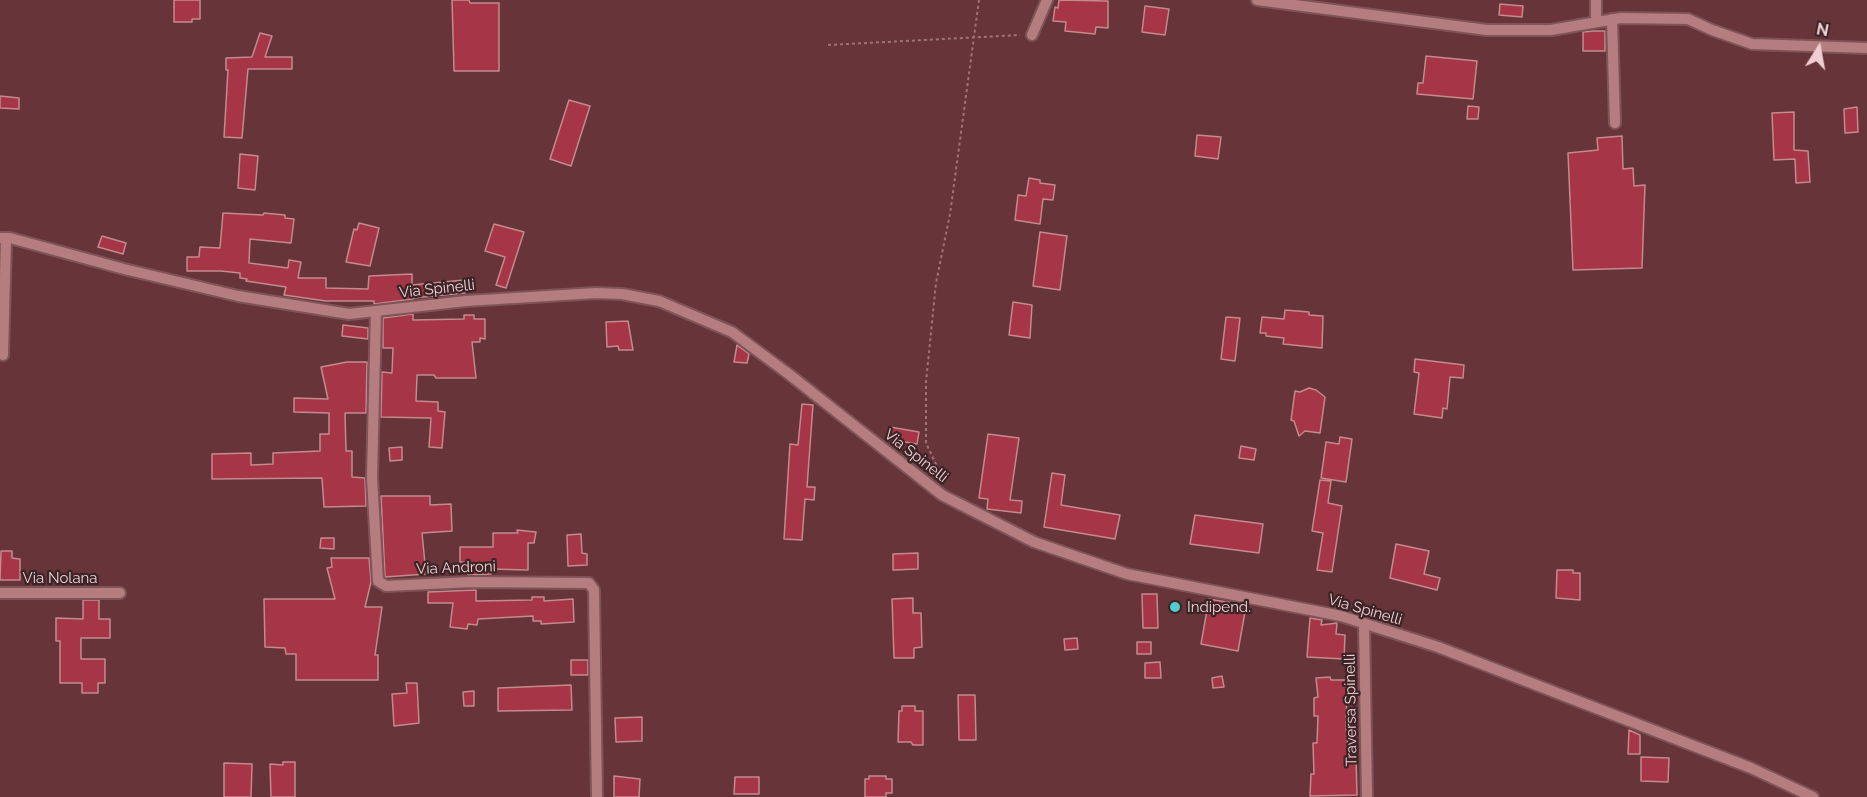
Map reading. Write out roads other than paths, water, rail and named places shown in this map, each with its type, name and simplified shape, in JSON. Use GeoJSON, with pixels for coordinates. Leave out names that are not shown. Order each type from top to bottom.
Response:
{"type":"FeatureCollection","features":[{"type":"Feature","properties":{"kind":"street"},"geometry":{"type":"LineString","coordinates":[[1032,35],[1047,0]]}},
{"type":"Feature","properties":{"kind":"street"},"geometry":{"type":"LineString","coordinates":[[1257,0],[1487,30],[1551,30],[1612,19],[1688,19],[1752,44],[1867,48]]}},
{"type":"Feature","properties":{"kind":"street"},"geometry":{"type":"LineString","coordinates":[[1596,0],[1596,22]]}},
{"type":"Feature","properties":{"kind":"street"},"geometry":{"type":"LineString","coordinates":[[1612,19],[1615,123]]}},
{"type":"Feature","properties":{"kind":"street"},"geometry":{"type":"LineString","coordinates":[[3,238],[3,355]]}},
{"type":"Feature","properties":{"kind":"street","name":"Via Spinelli"},"geometry":{"type":"LineString","coordinates":[[3,238],[238,296],[349,314],[466,301],[596,292],[659,301],[732,332],[942,495],[1034,542],[1127,574],[1341,616],[1438,647],[1751,768],[1813,797]]}},
{"type":"Feature","properties":{"kind":"street","name":"Via Androni"},"geometry":{"type":"LineString","coordinates":[[375,311],[372,478],[378,581],[386,586],[471,582],[590,583],[594,590],[597,797]]}},
{"type":"Feature","properties":{"kind":"street","name":"Via Nolana"},"geometry":{"type":"LineString","coordinates":[[0,593],[120,593]]}},
{"type":"Feature","properties":{"kind":"street","name":"Traversa Spinelli"},"geometry":{"type":"LineString","coordinates":[[1364,623],[1367,797]]}},
{"type":"Feature","properties":{"kind":"place","name":"Indipend."},"geometry":{"type":"Point","coordinates":[1175,607]}}]}
